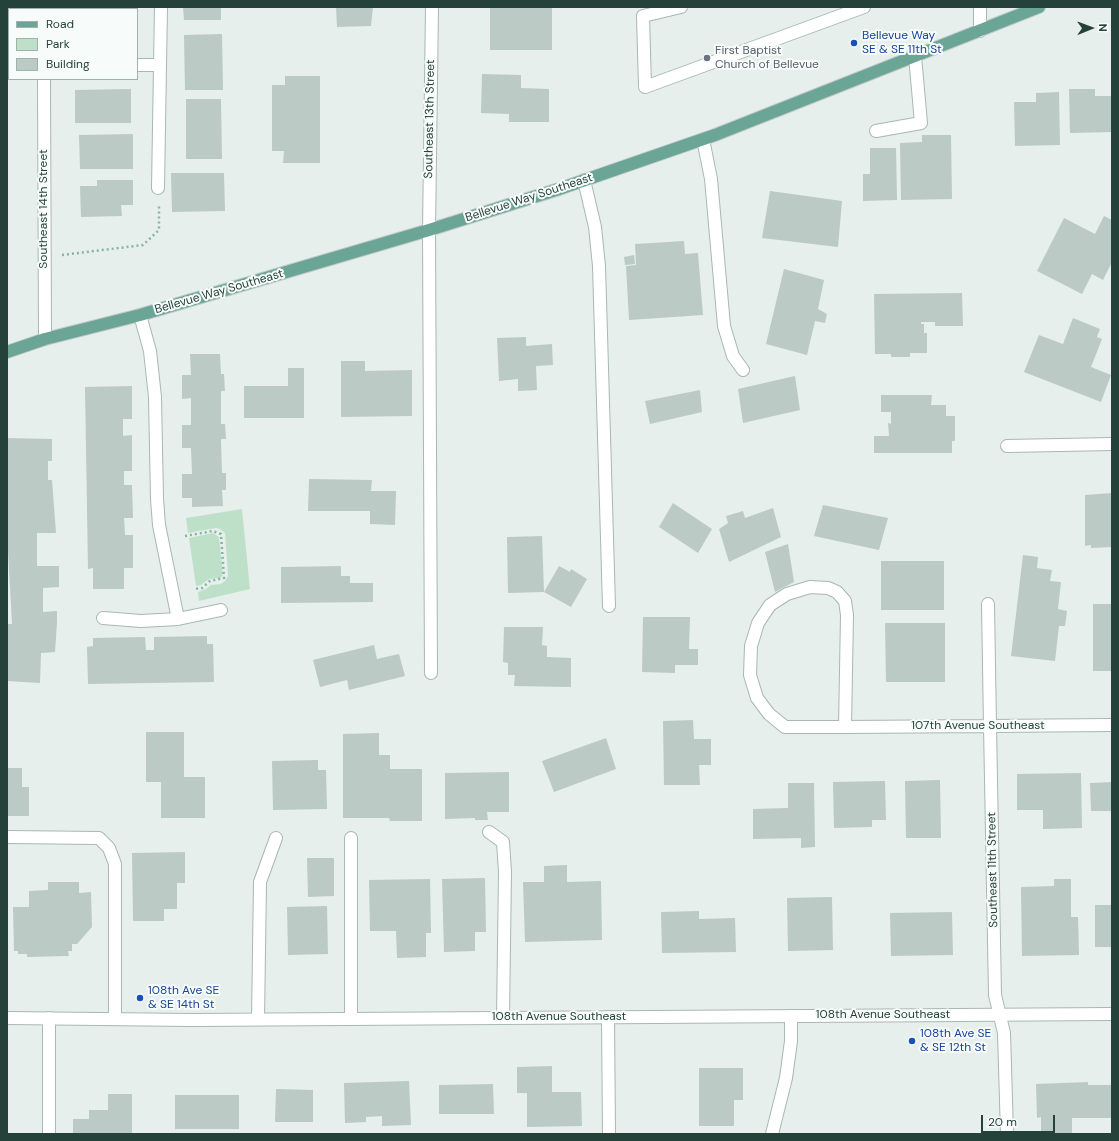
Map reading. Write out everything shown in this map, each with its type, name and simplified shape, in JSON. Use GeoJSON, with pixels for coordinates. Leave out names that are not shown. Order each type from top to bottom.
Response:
{"type":"FeatureCollection","features":[{"type":"Feature","properties":{"kind":"main road","name":"Bellevue Way Southeast"},"geometry":{"type":"LineString","coordinates":[[7,352],[45,339],[140,315],[429,230],[584,180],[703,139],[1039,7]]}},
{"type":"Feature","properties":{"kind":"street"},"geometry":{"type":"LineString","coordinates":[[158,188],[161,7]]}},
{"type":"Feature","properties":{"kind":"street","name":"Southeast 13th Street"},"geometry":{"type":"LineString","coordinates":[[431,674],[429,230],[432,7]]}},
{"type":"Feature","properties":{"kind":"street"},"geometry":{"type":"LineString","coordinates":[[681,7],[643,16],[644,87],[864,7]]}},
{"type":"Feature","properties":{"kind":"street"},"geometry":{"type":"LineString","coordinates":[[980,7],[980,31]]}},
{"type":"Feature","properties":{"kind":"street"},"geometry":{"type":"LineString","coordinates":[[876,131],[921,123],[915,56]]}},
{"type":"Feature","properties":{"kind":"street"},"geometry":{"type":"LineString","coordinates":[[138,65],[160,65]]}},
{"type":"Feature","properties":{"kind":"street","name":"Southeast 14th Street"},"geometry":{"type":"LineString","coordinates":[[44,80],[45,339]]}},
{"type":"Feature","properties":{"kind":"street"},"geometry":{"type":"LineString","coordinates":[[703,139],[711,179],[724,326],[733,356],[742,370]]}},
{"type":"Feature","properties":{"kind":"street"},"geometry":{"type":"LineString","coordinates":[[584,180],[595,227],[599,266],[609,606]]}},
{"type":"Feature","properties":{"kind":"street"},"geometry":{"type":"LineString","coordinates":[[140,315],[150,351],[155,397],[156,499],[159,525],[178,619]]}},
{"type":"Feature","properties":{"kind":"street"},"geometry":{"type":"LineString","coordinates":[[1007,446],[1112,444]]}},
{"type":"Feature","properties":{"kind":"street","name":"107th Avenue Southeast"},"geometry":{"type":"LineString","coordinates":[[845,727],[847,615],[845,601],[837,592],[828,588],[810,587],[787,594],[770,605],[758,623],[751,646],[750,675],[757,698],[769,714],[785,727],[845,727],[1112,725]]}},
{"type":"Feature","properties":{"kind":"street","name":"Southeast 11th Street"},"geometry":{"type":"LineString","coordinates":[[988,604],[995,995],[1004,1034],[1006,1134]]}},
{"type":"Feature","properties":{"kind":"street"},"geometry":{"type":"LineString","coordinates":[[103,618],[141,621],[178,619],[222,610]]}},
{"type":"Feature","properties":{"kind":"street"},"geometry":{"type":"LineString","coordinates":[[489,832],[503,842],[502,1017]]}},
{"type":"Feature","properties":{"kind":"street"},"geometry":{"type":"LineString","coordinates":[[7,837],[99,838],[110,848],[115,864],[115,1019]]}},
{"type":"Feature","properties":{"kind":"street"},"geometry":{"type":"LineString","coordinates":[[258,1019],[260,882],[276,838]]}},
{"type":"Feature","properties":{"kind":"street"},"geometry":{"type":"LineString","coordinates":[[351,838],[351,1018]]}},
{"type":"Feature","properties":{"kind":"street","name":"108th Avenue Southeast"},"geometry":{"type":"LineString","coordinates":[[7,1018],[258,1019],[1112,1014]]}},
{"type":"Feature","properties":{"kind":"street"},"geometry":{"type":"LineString","coordinates":[[772,1134],[786,1078],[791,1040],[791,1016]]}},
{"type":"Feature","properties":{"kind":"street"},"geometry":{"type":"LineString","coordinates":[[608,1017],[609,1134]]}},
{"type":"Feature","properties":{"kind":"street"},"geometry":{"type":"LineString","coordinates":[[49,1018],[49,1134]]}},
{"type":"Feature","properties":{"kind":"path"},"geometry":{"type":"LineString","coordinates":[[44,256],[143,245],[159,230],[158,188]]}},
{"type":"Feature","properties":{"kind":"path"},"geometry":{"type":"LineString","coordinates":[[185,536],[213,531],[221,534],[224,578],[210,582],[202,588],[194,589]]}},
{"type":"Feature","properties":{"kind":"green space"},"geometry":{"type":"Polygon","coordinates":[[[242,509],[250,589],[199,601],[198,592],[211,585],[221,584],[228,576],[225,533],[216,528],[188,533],[186,518],[242,509]]]}},
{"type":"Feature","properties":{"kind":"green space"},"geometry":{"type":"Polygon","coordinates":[[[213,533],[219,537],[223,575],[220,578],[209,579],[201,585],[196,586],[189,538],[213,533]]]}},
{"type":"Feature","properties":{"kind":"building"},"geometry":{"type":"Polygon","coordinates":[[[80,7],[135,7],[135,8],[80,7]]]}},
{"type":"Feature","properties":{"kind":"building"},"geometry":{"type":"Polygon","coordinates":[[[183,7],[221,7],[221,20],[184,20],[183,7]]]}},
{"type":"Feature","properties":{"kind":"building"},"geometry":{"type":"Polygon","coordinates":[[[336,7],[373,7],[371,26],[337,27],[336,7]]]}},
{"type":"Feature","properties":{"kind":"building"},"geometry":{"type":"Polygon","coordinates":[[[490,7],[552,7],[552,50],[490,50],[490,7]]]}},
{"type":"Feature","properties":{"kind":"building"},"geometry":{"type":"Polygon","coordinates":[[[222,34],[223,90],[185,90],[184,35],[222,34]]]}},
{"type":"Feature","properties":{"kind":"building"},"geometry":{"type":"Polygon","coordinates":[[[482,74],[521,75],[521,88],[549,89],[549,122],[509,122],[509,114],[481,113],[482,74]]]}},
{"type":"Feature","properties":{"kind":"building"},"geometry":{"type":"Polygon","coordinates":[[[285,76],[320,76],[320,163],[283,163],[284,151],[272,151],[272,85],[285,85],[285,76]]]}},
{"type":"Feature","properties":{"kind":"building"},"geometry":{"type":"Polygon","coordinates":[[[131,89],[131,123],[75,123],[75,90],[131,89]]]}},
{"type":"Feature","properties":{"kind":"building"},"geometry":{"type":"Polygon","coordinates":[[[1069,89],[1095,89],[1095,96],[1112,96],[1112,132],[1070,133],[1069,89]]]}},
{"type":"Feature","properties":{"kind":"building"},"geometry":{"type":"Polygon","coordinates":[[[1059,92],[1060,145],[1015,146],[1014,102],[1036,102],[1036,93],[1059,92]]]}},
{"type":"Feature","properties":{"kind":"building"},"geometry":{"type":"Polygon","coordinates":[[[186,99],[221,99],[222,159],[186,159],[186,99]]]}},
{"type":"Feature","properties":{"kind":"building"},"geometry":{"type":"Polygon","coordinates":[[[133,134],[133,169],[80,169],[79,135],[133,134]]]}},
{"type":"Feature","properties":{"kind":"building"},"geometry":{"type":"Polygon","coordinates":[[[922,135],[951,135],[952,199],[901,200],[900,143],[922,142],[922,135]]]}},
{"type":"Feature","properties":{"kind":"building"},"geometry":{"type":"Polygon","coordinates":[[[870,148],[896,148],[897,200],[863,201],[863,174],[870,174],[870,148]]]}},
{"type":"Feature","properties":{"kind":"building"},"geometry":{"type":"Polygon","coordinates":[[[171,173],[224,173],[225,211],[172,212],[171,173]]]}},
{"type":"Feature","properties":{"kind":"building"},"geometry":{"type":"Polygon","coordinates":[[[97,180],[133,180],[133,205],[121,205],[122,216],[81,217],[80,186],[97,186],[97,180]]]}},
{"type":"Feature","properties":{"kind":"building"},"geometry":{"type":"Polygon","coordinates":[[[770,191],[842,201],[838,247],[762,238],[770,191]]]}},
{"type":"Feature","properties":{"kind":"building"},"geometry":{"type":"Polygon","coordinates":[[[1104,216],[1112,220],[1112,262],[1103,280],[1092,274],[1082,294],[1037,271],[1064,218],[1095,234],[1104,216]]]}},
{"type":"Feature","properties":{"kind":"building"},"geometry":{"type":"Polygon","coordinates":[[[684,241],[685,254],[698,253],[703,315],[629,320],[626,266],[636,265],[635,244],[684,241]]]}},
{"type":"Feature","properties":{"kind":"building"},"geometry":{"type":"Polygon","coordinates":[[[634,255],[635,264],[625,265],[624,257],[634,255]]]}},
{"type":"Feature","properties":{"kind":"building"},"geometry":{"type":"Polygon","coordinates":[[[784,269],[824,280],[818,309],[827,314],[825,323],[815,321],[807,355],[766,344],[784,269]]]}},
{"type":"Feature","properties":{"kind":"building"},"geometry":{"type":"Polygon","coordinates":[[[962,293],[963,326],[935,326],[935,322],[921,322],[921,324],[924,324],[924,333],[927,333],[927,353],[910,353],[910,357],[891,357],[891,354],[875,354],[874,294],[962,293]]]}},
{"type":"Feature","properties":{"kind":"building"},"geometry":{"type":"Polygon","coordinates":[[[1073,318],[1100,329],[1097,337],[1102,339],[1091,367],[1111,375],[1101,402],[1024,372],[1039,335],[1063,344],[1073,318]]]}},
{"type":"Feature","properties":{"kind":"building"},"geometry":{"type":"Polygon","coordinates":[[[526,337],[526,346],[552,344],[553,365],[536,366],[537,390],[518,391],[518,379],[499,381],[497,338],[526,337]]]}},
{"type":"Feature","properties":{"kind":"building"},"geometry":{"type":"Polygon","coordinates":[[[190,354],[220,354],[221,374],[224,374],[225,391],[221,391],[221,424],[225,424],[226,439],[221,439],[222,473],[226,473],[226,490],[222,490],[223,506],[192,507],[192,498],[182,498],[182,474],[192,474],[191,448],[182,448],[182,425],[191,425],[191,398],[182,399],[182,375],[191,375],[190,354]]]}},
{"type":"Feature","properties":{"kind":"building"},"geometry":{"type":"Polygon","coordinates":[[[341,361],[365,361],[365,371],[412,370],[412,416],[341,417],[341,361]]]}},
{"type":"Feature","properties":{"kind":"building"},"geometry":{"type":"Polygon","coordinates":[[[288,368],[304,368],[304,418],[244,418],[244,386],[288,386],[288,368]]]}},
{"type":"Feature","properties":{"kind":"building"},"geometry":{"type":"Polygon","coordinates":[[[795,376],[800,410],[743,423],[738,389],[795,376]]]}},
{"type":"Feature","properties":{"kind":"building"},"geometry":{"type":"Polygon","coordinates":[[[132,386],[132,419],[123,419],[123,436],[132,435],[132,471],[124,471],[124,485],[132,485],[133,518],[124,518],[125,535],[133,535],[133,568],[124,568],[124,589],[93,589],[93,568],[88,569],[85,387],[132,386]]]}},
{"type":"Feature","properties":{"kind":"building"},"geometry":{"type":"Polygon","coordinates":[[[700,390],[702,412],[650,424],[645,401],[700,390]]]}},
{"type":"Feature","properties":{"kind":"building"},"geometry":{"type":"Polygon","coordinates":[[[881,395],[932,395],[931,405],[946,405],[946,416],[955,416],[955,441],[952,441],[952,453],[874,453],[874,436],[889,436],[888,423],[891,424],[891,412],[881,412],[881,395]]]}},
{"type":"Feature","properties":{"kind":"building"},"geometry":{"type":"Polygon","coordinates":[[[7,438],[52,439],[52,461],[48,461],[48,480],[52,480],[56,533],[37,533],[37,566],[59,566],[59,587],[43,588],[43,612],[57,611],[57,623],[55,652],[41,653],[40,683],[7,681],[7,624],[12,624],[7,533],[7,438]]]}},
{"type":"Feature","properties":{"kind":"building"},"geometry":{"type":"Polygon","coordinates":[[[309,479],[372,480],[371,491],[396,491],[395,525],[370,524],[370,511],[308,511],[309,479]]]}},
{"type":"Feature","properties":{"kind":"building"},"geometry":{"type":"Polygon","coordinates":[[[1112,493],[1112,547],[1091,548],[1091,545],[1085,546],[1085,495],[1112,493]]]}},
{"type":"Feature","properties":{"kind":"building"},"geometry":{"type":"Polygon","coordinates":[[[673,503],[712,529],[698,553],[659,527],[673,503]]]}},
{"type":"Feature","properties":{"kind":"building"},"geometry":{"type":"Polygon","coordinates":[[[823,505],[888,518],[879,550],[814,536],[823,505]]]}},
{"type":"Feature","properties":{"kind":"building"},"geometry":{"type":"Polygon","coordinates":[[[773,508],[781,537],[729,562],[719,529],[728,523],[726,516],[743,511],[745,518],[773,508]]]}},
{"type":"Feature","properties":{"kind":"building"},"geometry":{"type":"Polygon","coordinates":[[[542,536],[544,592],[508,593],[507,537],[542,536]]]}},
{"type":"Feature","properties":{"kind":"building"},"geometry":{"type":"Polygon","coordinates":[[[788,544],[794,582],[775,592],[765,552],[788,544]]]}},
{"type":"Feature","properties":{"kind":"building"},"geometry":{"type":"Polygon","coordinates":[[[1023,555],[1038,557],[1037,568],[1052,570],[1050,581],[1061,582],[1058,609],[1067,611],[1065,626],[1059,626],[1055,661],[1011,656],[1023,555]]]}},
{"type":"Feature","properties":{"kind":"building"},"geometry":{"type":"Polygon","coordinates":[[[881,561],[944,561],[944,610],[881,610],[881,561]]]}},
{"type":"Feature","properties":{"kind":"building"},"geometry":{"type":"Polygon","coordinates":[[[341,566],[341,576],[350,576],[350,583],[373,583],[373,602],[281,603],[281,567],[341,566]]]}},
{"type":"Feature","properties":{"kind":"building"},"geometry":{"type":"Polygon","coordinates":[[[559,566],[570,572],[571,569],[587,579],[571,607],[544,592],[559,566]]]}},
{"type":"Feature","properties":{"kind":"building"},"geometry":{"type":"Polygon","coordinates":[[[1093,604],[1112,604],[1112,671],[1093,671],[1093,604]]]}},
{"type":"Feature","properties":{"kind":"building"},"geometry":{"type":"Polygon","coordinates":[[[643,617],[690,617],[689,649],[698,649],[698,665],[675,665],[675,673],[642,672],[643,617]]]}},
{"type":"Feature","properties":{"kind":"building"},"geometry":{"type":"Polygon","coordinates":[[[885,623],[945,623],[945,682],[886,682],[885,623]]]}},
{"type":"Feature","properties":{"kind":"building"},"geometry":{"type":"Polygon","coordinates":[[[504,627],[543,627],[542,645],[547,646],[547,657],[571,658],[571,687],[514,686],[515,675],[508,675],[508,663],[503,662],[504,627]]]}},
{"type":"Feature","properties":{"kind":"building"},"geometry":{"type":"Polygon","coordinates":[[[207,636],[207,644],[213,644],[214,682],[88,684],[87,647],[93,646],[93,638],[145,637],[146,650],[154,650],[154,637],[207,636]]]}},
{"type":"Feature","properties":{"kind":"building"},"geometry":{"type":"Polygon","coordinates":[[[374,645],[377,659],[399,654],[405,676],[349,690],[347,680],[320,687],[313,660],[374,645]]]}},
{"type":"Feature","properties":{"kind":"building"},"geometry":{"type":"Polygon","coordinates":[[[693,720],[694,739],[711,739],[711,765],[699,765],[700,785],[664,785],[663,721],[693,720]]]}},
{"type":"Feature","properties":{"kind":"building"},"geometry":{"type":"Polygon","coordinates":[[[146,732],[184,732],[184,777],[205,777],[205,818],[161,818],[161,782],[146,782],[146,732]]]}},
{"type":"Feature","properties":{"kind":"building"},"geometry":{"type":"Polygon","coordinates":[[[379,733],[379,755],[390,755],[390,769],[422,769],[422,821],[390,821],[389,818],[343,818],[343,734],[379,733]]]}},
{"type":"Feature","properties":{"kind":"building"},"geometry":{"type":"Polygon","coordinates":[[[606,738],[616,769],[554,792],[542,761],[606,738]]]}},
{"type":"Feature","properties":{"kind":"building"},"geometry":{"type":"Polygon","coordinates":[[[318,760],[318,770],[326,770],[327,809],[273,810],[272,761],[318,760]]]}},
{"type":"Feature","properties":{"kind":"building"},"geometry":{"type":"Polygon","coordinates":[[[7,768],[22,768],[22,787],[29,787],[29,816],[7,816],[7,768]]]}},
{"type":"Feature","properties":{"kind":"building"},"geometry":{"type":"Polygon","coordinates":[[[509,772],[509,812],[487,812],[488,820],[475,820],[475,818],[445,819],[445,773],[509,772]]]}},
{"type":"Feature","properties":{"kind":"building"},"geometry":{"type":"Polygon","coordinates":[[[1081,773],[1082,828],[1043,829],[1043,810],[1017,810],[1017,774],[1081,773]]]}},
{"type":"Feature","properties":{"kind":"building"},"geometry":{"type":"Polygon","coordinates":[[[940,780],[941,838],[906,838],[905,781],[940,780]]]}},
{"type":"Feature","properties":{"kind":"building"},"geometry":{"type":"Polygon","coordinates":[[[885,781],[886,820],[872,820],[872,827],[834,828],[833,782],[885,781]]]}},
{"type":"Feature","properties":{"kind":"building"},"geometry":{"type":"Polygon","coordinates":[[[1112,782],[1112,811],[1091,811],[1090,783],[1112,782]]]}},
{"type":"Feature","properties":{"kind":"building"},"geometry":{"type":"Polygon","coordinates":[[[788,783],[814,783],[815,847],[801,848],[801,838],[753,839],[753,809],[788,808],[788,783]]]}},
{"type":"Feature","properties":{"kind":"building"},"geometry":{"type":"Polygon","coordinates":[[[185,852],[185,883],[177,883],[177,909],[164,909],[164,921],[133,921],[132,853],[185,852]]]}},
{"type":"Feature","properties":{"kind":"building"},"geometry":{"type":"Polygon","coordinates":[[[307,858],[334,858],[334,896],[308,897],[307,858]]]}},
{"type":"Feature","properties":{"kind":"building"},"geometry":{"type":"Polygon","coordinates":[[[567,865],[567,882],[601,881],[602,940],[525,942],[523,882],[544,882],[544,866],[567,865]]]}},
{"type":"Feature","properties":{"kind":"building"},"geometry":{"type":"Polygon","coordinates":[[[485,878],[486,932],[475,932],[475,951],[444,952],[442,879],[485,878]]]}},
{"type":"Feature","properties":{"kind":"building"},"geometry":{"type":"Polygon","coordinates":[[[430,879],[431,933],[426,933],[426,957],[397,958],[396,931],[370,931],[369,880],[430,879]]]}},
{"type":"Feature","properties":{"kind":"building"},"geometry":{"type":"Polygon","coordinates":[[[1054,879],[1071,879],[1071,917],[1078,917],[1079,955],[1022,956],[1021,887],[1054,886],[1054,879]]]}},
{"type":"Feature","properties":{"kind":"building"},"geometry":{"type":"Polygon","coordinates":[[[48,882],[79,882],[79,893],[91,892],[92,927],[77,944],[72,944],[72,951],[68,951],[69,956],[27,957],[27,954],[18,954],[18,951],[14,951],[13,907],[29,907],[29,891],[48,890],[48,882]]]}},
{"type":"Feature","properties":{"kind":"building"},"geometry":{"type":"Polygon","coordinates":[[[832,897],[833,950],[788,951],[787,898],[832,897]]]}},
{"type":"Feature","properties":{"kind":"building"},"geometry":{"type":"Polygon","coordinates":[[[1095,905],[1112,905],[1112,947],[1095,947],[1095,905]]]}},
{"type":"Feature","properties":{"kind":"building"},"geometry":{"type":"Polygon","coordinates":[[[327,906],[328,954],[288,955],[287,907],[327,906]]]}},
{"type":"Feature","properties":{"kind":"building"},"geometry":{"type":"Polygon","coordinates":[[[699,911],[699,919],[735,918],[736,952],[662,953],[661,912],[699,911]]]}},
{"type":"Feature","properties":{"kind":"building"},"geometry":{"type":"Polygon","coordinates":[[[952,912],[953,955],[891,956],[890,913],[952,912]]]}},
{"type":"Feature","properties":{"kind":"building"},"geometry":{"type":"Polygon","coordinates":[[[552,1066],[552,1092],[581,1092],[582,1126],[527,1127],[527,1093],[517,1093],[517,1067],[552,1066]]]}},
{"type":"Feature","properties":{"kind":"building"},"geometry":{"type":"Polygon","coordinates":[[[699,1068],[743,1068],[743,1100],[734,1100],[734,1126],[699,1126],[699,1068]]]}},
{"type":"Feature","properties":{"kind":"building"},"geometry":{"type":"Polygon","coordinates":[[[409,1081],[411,1125],[382,1126],[382,1116],[366,1117],[366,1122],[345,1123],[344,1083],[409,1081]]]}},
{"type":"Feature","properties":{"kind":"building"},"geometry":{"type":"Polygon","coordinates":[[[1088,1082],[1088,1085],[1112,1085],[1112,1118],[1072,1118],[1072,1134],[1041,1134],[1041,1117],[1037,1118],[1036,1084],[1088,1082]]]}},
{"type":"Feature","properties":{"kind":"building"},"geometry":{"type":"Polygon","coordinates":[[[493,1084],[494,1114],[439,1114],[439,1085],[493,1084]]]}},
{"type":"Feature","properties":{"kind":"building"},"geometry":{"type":"Polygon","coordinates":[[[276,1089],[313,1090],[313,1122],[275,1122],[276,1089]]]}},
{"type":"Feature","properties":{"kind":"building"},"geometry":{"type":"Polygon","coordinates":[[[108,1094],[132,1094],[132,1134],[73,1134],[73,1119],[89,1119],[89,1110],[108,1110],[108,1094]]]}},
{"type":"Feature","properties":{"kind":"building"},"geometry":{"type":"Polygon","coordinates":[[[175,1095],[239,1095],[239,1129],[175,1129],[175,1095]]]}},
{"type":"Feature","properties":{"kind":"place","name":"Bellevue Way SE & SE 11th St"},"geometry":{"type":"Point","coordinates":[854,43]}},
{"type":"Feature","properties":{"kind":"place","name":"First Baptist Church of Bellevue"},"geometry":{"type":"Point","coordinates":[707,58]}},
{"type":"Feature","properties":{"kind":"place","name":"108th Ave SE & SE 14th St"},"geometry":{"type":"Point","coordinates":[140,998]}},
{"type":"Feature","properties":{"kind":"place","name":"108th Ave SE & SE 12th St"},"geometry":{"type":"Point","coordinates":[912,1041]}}]}
